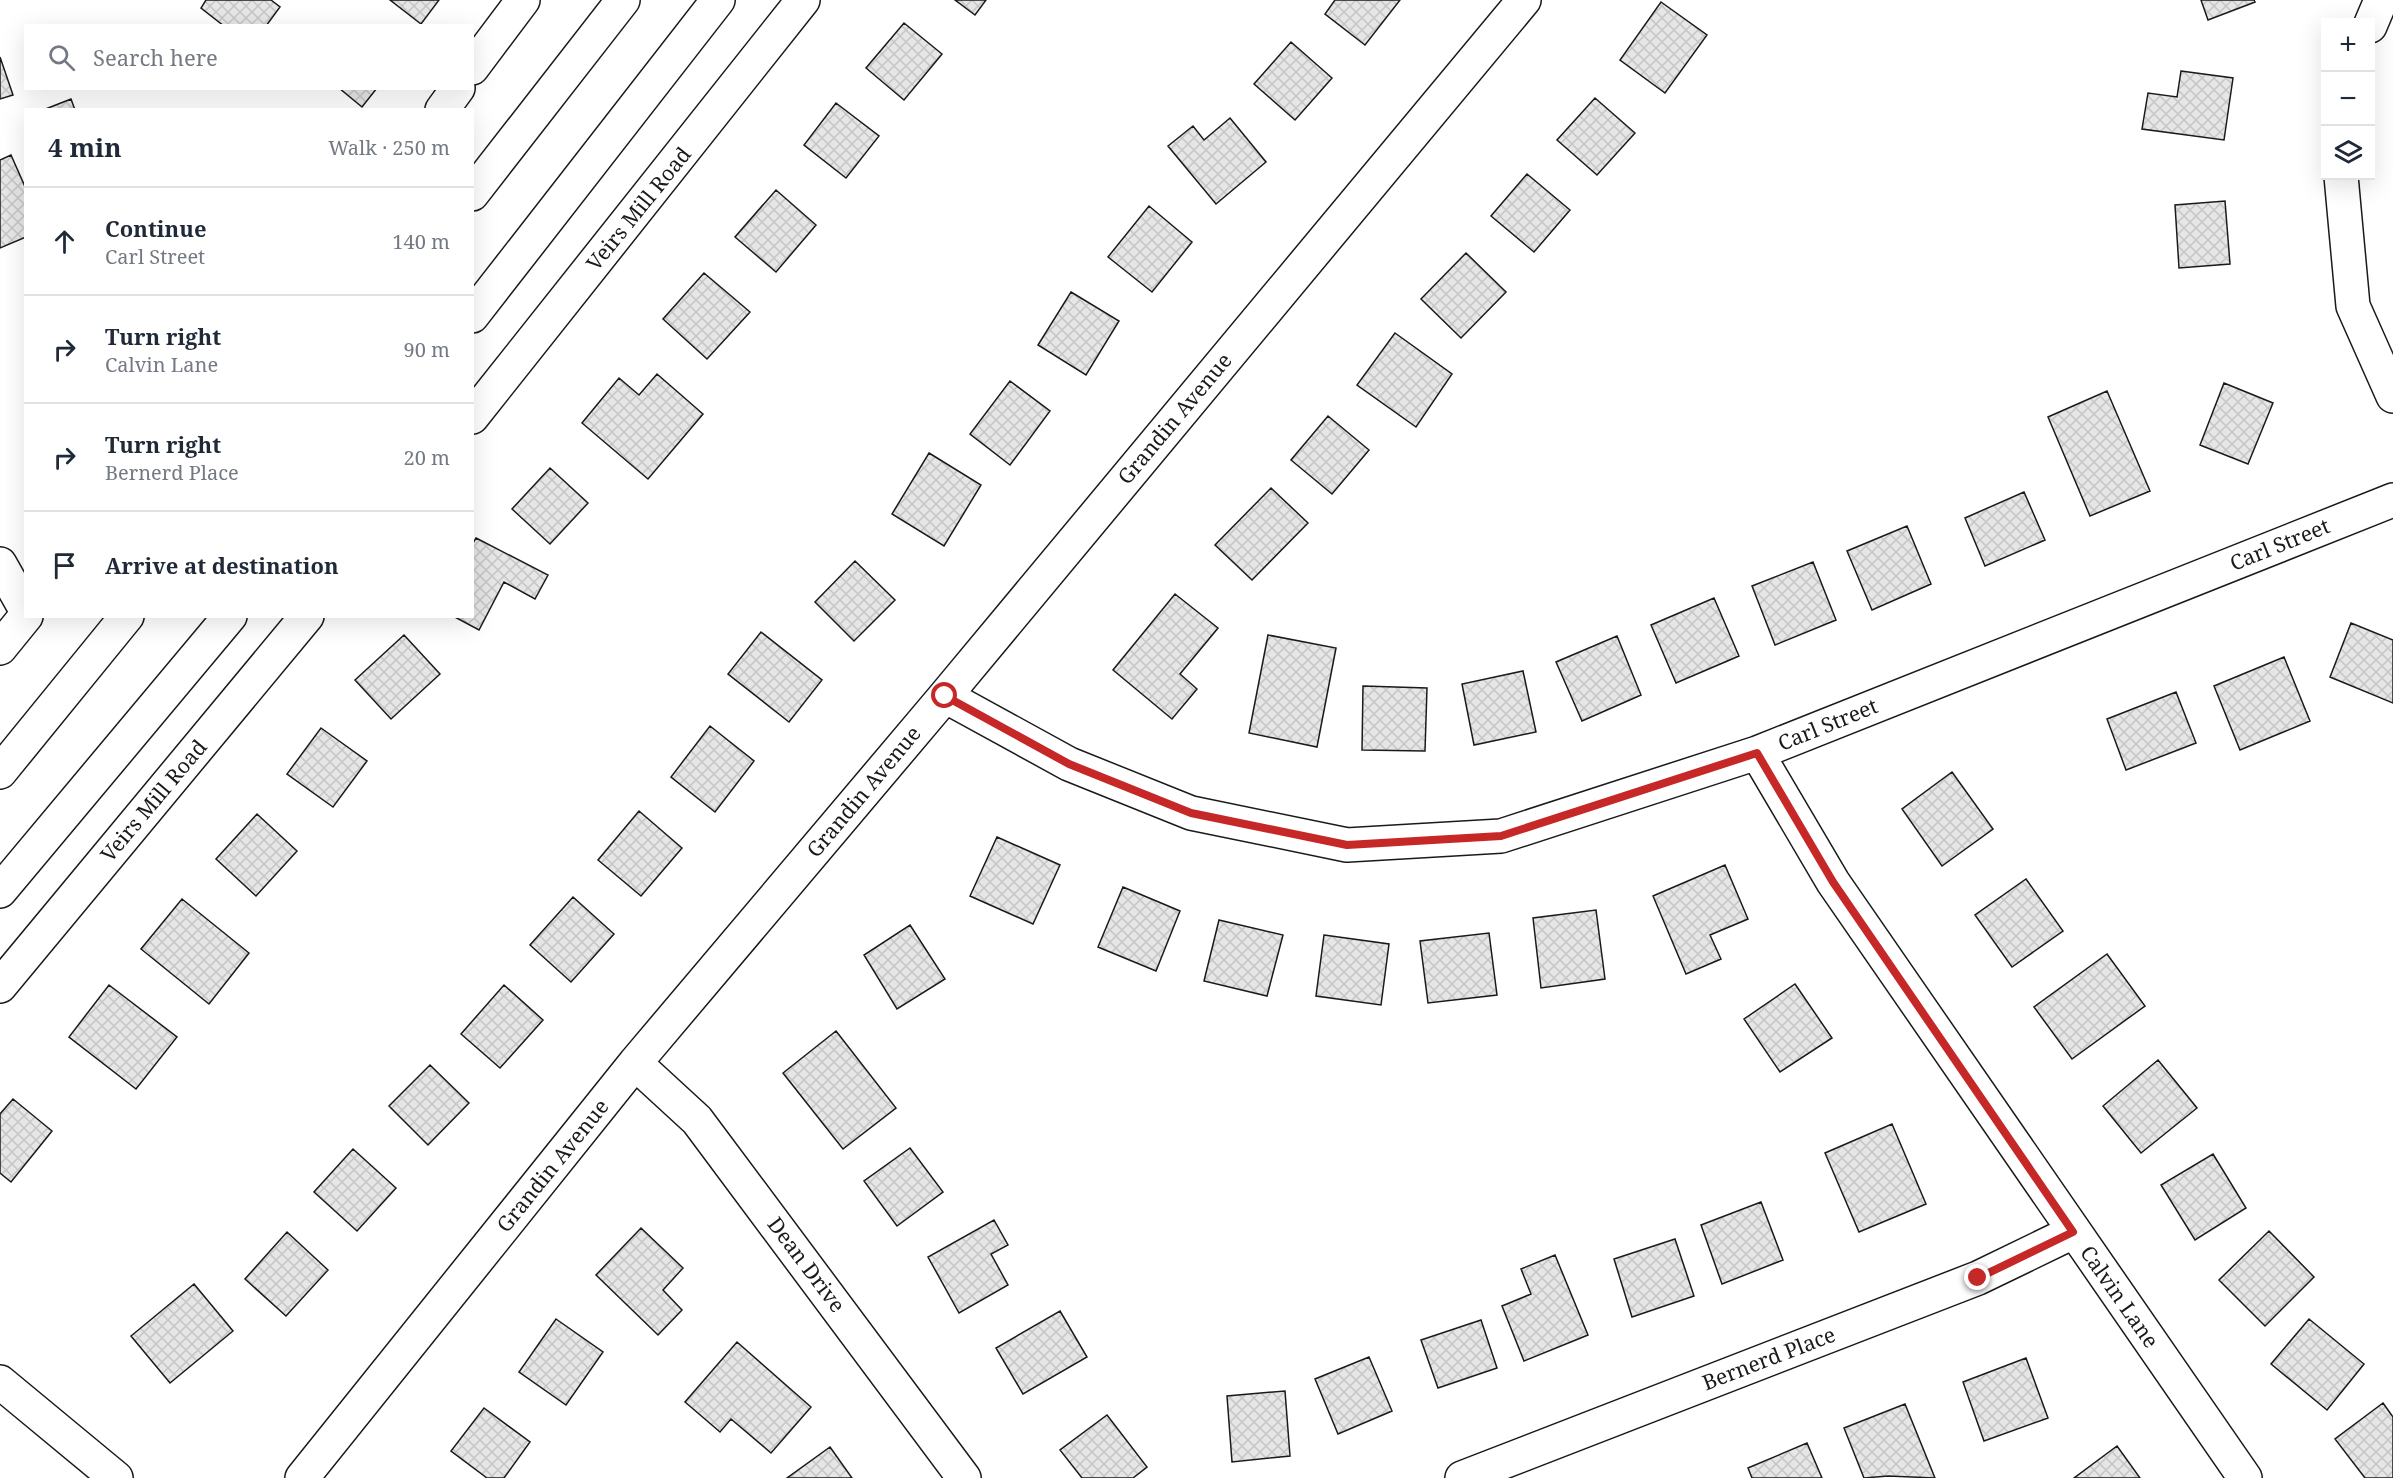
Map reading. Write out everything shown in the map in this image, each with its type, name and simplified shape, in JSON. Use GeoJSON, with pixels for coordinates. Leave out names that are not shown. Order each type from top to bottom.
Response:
{"type":"FeatureCollection","features":[{"type":"Feature","properties":{"kind":"street"},"geometry":{"type":"LineString","coordinates":[[474,65],[523,0]]}},
{"type":"Feature","properties":{"kind":"street"},"geometry":{"type":"LineString","coordinates":[[474,191],[623,0]]}},
{"type":"Feature","properties":{"kind":"street"},"geometry":{"type":"LineString","coordinates":[[474,313],[718,0]]}},
{"type":"Feature","properties":{"kind":"street","name":"Veirs Mill Road"},"geometry":{"type":"LineString","coordinates":[[474,414],[803,0]]}},
{"type":"Feature","properties":{"kind":"street","name":"Grandin Avenue"},"geometry":{"type":"LineString","coordinates":[[302,1478],[635,1063],[945,696],[1524,0]]}},
{"type":"Feature","properties":{"kind":"street"},"geometry":{"type":"LineString","coordinates":[[2373,18],[2381,0]]}},
{"type":"Feature","properties":{"kind":"street"},"geometry":{"type":"LineString","coordinates":[[443,108],[457,90]]}},
{"type":"Feature","properties":{"kind":"street"},"geometry":{"type":"LineString","coordinates":[[2340,180],[2353,306],[2393,396]]}},
{"type":"Feature","properties":{"kind":"street","name":"Carl Street"},"geometry":{"type":"LineString","coordinates":[[945,696],[1069,764],[1191,813],[1347,845],[1501,836],[1757,753],[2393,500]]}},
{"type":"Feature","properties":{"kind":"street"},"geometry":{"type":"LineString","coordinates":[[0,564],[24,606]]}},
{"type":"Feature","properties":{"kind":"street"},"geometry":{"type":"LineString","coordinates":[[0,648],[24,618]]}},
{"type":"Feature","properties":{"kind":"street"},"geometry":{"type":"LineString","coordinates":[[0,772],[125,618]]}},
{"type":"Feature","properties":{"kind":"street"},"geometry":{"type":"LineString","coordinates":[[0,891],[228,618]]}},
{"type":"Feature","properties":{"kind":"street","name":"Veirs Mill Road"},"geometry":{"type":"LineString","coordinates":[[0,986],[305,618]]}},
{"type":"Feature","properties":{"kind":"street","name":"Calvin Lane"},"geometry":{"type":"LineString","coordinates":[[1757,753],[1833,882],[2245,1478]]}},
{"type":"Feature","properties":{"kind":"street","name":"Dean Drive"},"geometry":{"type":"LineString","coordinates":[[635,1063],[697,1120],[964,1478]]}},
{"type":"Feature","properties":{"kind":"street","name":"Bernerd Place"},"geometry":{"type":"LineString","coordinates":[[1462,1478],[1978,1278],[2073,1232]]}},
{"type":"Feature","properties":{"kind":"street"},"geometry":{"type":"LineString","coordinates":[[0,1382],[116,1478]]}},
{"type":"Feature","properties":{"kind":"building"},"geometry":{"type":"Polygon","coordinates":[[[206,0],[271,0],[280,7],[267,24],[221,24],[201,8],[206,0]]]}},
{"type":"Feature","properties":{"kind":"building"},"geometry":{"type":"Polygon","coordinates":[[[390,0],[439,0],[421,24],[390,0]]]}},
{"type":"Feature","properties":{"kind":"building"},"geometry":{"type":"Polygon","coordinates":[[[955,0],[986,0],[975,15],[955,0]]]}},
{"type":"Feature","properties":{"kind":"building"},"geometry":{"type":"Polygon","coordinates":[[[1335,0],[1400,0],[1365,45],[1325,14],[1335,0]]]}},
{"type":"Feature","properties":{"kind":"building"},"geometry":{"type":"Polygon","coordinates":[[[2201,0],[2254,0],[2255,2],[2208,20],[2201,0]]]}},
{"type":"Feature","properties":{"kind":"building"},"geometry":{"type":"Polygon","coordinates":[[[1661,2],[1707,35],[1665,93],[1620,60],[1661,2]]]}},
{"type":"Feature","properties":{"kind":"building"},"geometry":{"type":"Polygon","coordinates":[[[904,23],[942,54],[904,100],[866,68],[904,23]]]}},
{"type":"Feature","properties":{"kind":"building"},"geometry":{"type":"Polygon","coordinates":[[[1291,42],[1332,78],[1295,120],[1254,84],[1291,42]]]}},
{"type":"Feature","properties":{"kind":"building"},"geometry":{"type":"Polygon","coordinates":[[[0,57],[13,95],[0,99],[0,57]]]}},
{"type":"Feature","properties":{"kind":"building"},"geometry":{"type":"Polygon","coordinates":[[[2181,71],[2233,78],[2224,140],[2142,129],[2148,93],[2177,97],[2181,71]]]}},
{"type":"Feature","properties":{"kind":"building"},"geometry":{"type":"Polygon","coordinates":[[[341,90],[375,90],[362,107],[341,90]]]}},
{"type":"Feature","properties":{"kind":"building"},"geometry":{"type":"Polygon","coordinates":[[[1595,98],[1635,133],[1597,175],[1557,140],[1595,98]]]}},
{"type":"Feature","properties":{"kind":"building"},"geometry":{"type":"Polygon","coordinates":[[[71,99],[74,108],[48,108],[71,99]]]}},
{"type":"Feature","properties":{"kind":"building"},"geometry":{"type":"Polygon","coordinates":[[[836,103],[879,136],[846,178],[804,145],[836,103]]]}},
{"type":"Feature","properties":{"kind":"building"},"geometry":{"type":"Polygon","coordinates":[[[1230,118],[1266,162],[1216,204],[1168,146],[1193,126],[1204,140],[1230,118]]]}},
{"type":"Feature","properties":{"kind":"building"},"geometry":{"type":"Polygon","coordinates":[[[11,155],[24,184],[24,238],[0,248],[0,160],[11,155]]]}},
{"type":"Feature","properties":{"kind":"building"},"geometry":{"type":"Polygon","coordinates":[[[1527,174],[1570,210],[1534,252],[1491,216],[1527,174]]]}},
{"type":"Feature","properties":{"kind":"building"},"geometry":{"type":"Polygon","coordinates":[[[776,190],[816,225],[776,272],[735,237],[776,190]]]}},
{"type":"Feature","properties":{"kind":"building"},"geometry":{"type":"Polygon","coordinates":[[[2225,201],[2230,264],[2179,268],[2175,205],[2225,201]]]}},
{"type":"Feature","properties":{"kind":"building"},"geometry":{"type":"Polygon","coordinates":[[[1149,206],[1192,242],[1152,292],[1108,257],[1149,206]]]}},
{"type":"Feature","properties":{"kind":"building"},"geometry":{"type":"Polygon","coordinates":[[[1466,253],[1506,292],[1461,338],[1421,299],[1466,253]]]}},
{"type":"Feature","properties":{"kind":"building"},"geometry":{"type":"Polygon","coordinates":[[[704,273],[750,312],[707,359],[663,319],[704,273]]]}},
{"type":"Feature","properties":{"kind":"building"},"geometry":{"type":"Polygon","coordinates":[[[1071,292],[1119,321],[1086,375],[1038,345],[1071,292]]]}},
{"type":"Feature","properties":{"kind":"building"},"geometry":{"type":"Polygon","coordinates":[[[1395,333],[1452,374],[1416,427],[1357,385],[1395,333]]]}},
{"type":"Feature","properties":{"kind":"building"},"geometry":{"type":"Polygon","coordinates":[[[657,374],[703,414],[648,479],[582,423],[619,378],[639,395],[657,374]]]}},
{"type":"Feature","properties":{"kind":"building"},"geometry":{"type":"Polygon","coordinates":[[[1010,381],[1050,411],[1010,465],[970,434],[1010,381]]]}},
{"type":"Feature","properties":{"kind":"building"},"geometry":{"type":"Polygon","coordinates":[[[2224,383],[2273,403],[2248,464],[2200,445],[2224,383]]]}},
{"type":"Feature","properties":{"kind":"building"},"geometry":{"type":"Polygon","coordinates":[[[2107,391],[2150,491],[2090,516],[2048,417],[2107,391]]]}},
{"type":"Feature","properties":{"kind":"building"},"geometry":{"type":"Polygon","coordinates":[[[1328,416],[1369,450],[1332,494],[1291,460],[1328,416]]]}},
{"type":"Feature","properties":{"kind":"building"},"geometry":{"type":"Polygon","coordinates":[[[929,453],[981,485],[944,546],[892,514],[929,453]]]}},
{"type":"Feature","properties":{"kind":"building"},"geometry":{"type":"Polygon","coordinates":[[[550,468],[588,503],[550,544],[512,509],[550,468]]]}},
{"type":"Feature","properties":{"kind":"building"},"geometry":{"type":"Polygon","coordinates":[[[1271,488],[1308,523],[1252,580],[1215,545],[1271,488]]]}},
{"type":"Feature","properties":{"kind":"building"},"geometry":{"type":"Polygon","coordinates":[[[2024,492],[2045,540],[1985,566],[1965,518],[2024,492]]]}},
{"type":"Feature","properties":{"kind":"building"},"geometry":{"type":"Polygon","coordinates":[[[1907,526],[1931,584],[1872,610],[1847,551],[1907,526]]]}},
{"type":"Feature","properties":{"kind":"building"},"geometry":{"type":"Polygon","coordinates":[[[476,538],[548,575],[535,599],[504,582],[479,630],[457,618],[474,618],[474,542],[476,538]]]}},
{"type":"Feature","properties":{"kind":"building"},"geometry":{"type":"Polygon","coordinates":[[[855,561],[895,600],[854,641],[815,602],[855,561]]]}},
{"type":"Feature","properties":{"kind":"building"},"geometry":{"type":"Polygon","coordinates":[[[1813,562],[1836,620],[1775,645],[1752,586],[1813,562]]]}},
{"type":"Feature","properties":{"kind":"building"},"geometry":{"type":"Polygon","coordinates":[[[1175,594],[1218,628],[1180,674],[1197,689],[1172,719],[1113,670],[1175,594]]]}},
{"type":"Feature","properties":{"kind":"building"},"geometry":{"type":"Polygon","coordinates":[[[1714,598],[1739,656],[1676,683],[1651,625],[1714,598]]]}},
{"type":"Feature","properties":{"kind":"building"},"geometry":{"type":"Polygon","coordinates":[[[2351,623],[2393,640],[2393,703],[2330,677],[2351,623]]]}},
{"type":"Feature","properties":{"kind":"building"},"geometry":{"type":"Polygon","coordinates":[[[761,632],[822,680],[789,722],[728,674],[761,632]]]}},
{"type":"Feature","properties":{"kind":"building"},"geometry":{"type":"Polygon","coordinates":[[[404,635],[440,674],[391,719],[355,680],[404,635]]]}},
{"type":"Feature","properties":{"kind":"building"},"geometry":{"type":"Polygon","coordinates":[[[1268,635],[1336,648],[1317,747],[1249,733],[1268,635]]]}},
{"type":"Feature","properties":{"kind":"building"},"geometry":{"type":"Polygon","coordinates":[[[1617,636],[1641,695],[1582,721],[1556,662],[1617,636]]]}},
{"type":"Feature","properties":{"kind":"building"},"geometry":{"type":"Polygon","coordinates":[[[2284,657],[2310,721],[2240,750],[2214,686],[2284,657]]]}},
{"type":"Feature","properties":{"kind":"building"},"geometry":{"type":"Polygon","coordinates":[[[1523,671],[1536,732],[1474,745],[1462,684],[1523,671]]]}},
{"type":"Feature","properties":{"kind":"building"},"geometry":{"type":"Polygon","coordinates":[[[1363,686],[1427,688],[1425,751],[1362,750],[1363,686]]]}},
{"type":"Feature","properties":{"kind":"building"},"geometry":{"type":"Polygon","coordinates":[[[2176,692],[2196,743],[2126,770],[2107,719],[2176,692]]]}},
{"type":"Feature","properties":{"kind":"building"},"geometry":{"type":"Polygon","coordinates":[[[710,726],[754,761],[715,812],[671,777],[710,726]]]}},
{"type":"Feature","properties":{"kind":"building"},"geometry":{"type":"Polygon","coordinates":[[[321,728],[367,761],[333,807],[287,774],[321,728]]]}},
{"type":"Feature","properties":{"kind":"building"},"geometry":{"type":"Polygon","coordinates":[[[1952,772],[1993,829],[1942,866],[1902,809],[1952,772]]]}},
{"type":"Feature","properties":{"kind":"building"},"geometry":{"type":"Polygon","coordinates":[[[639,811],[682,848],[641,896],[598,860],[639,811]]]}},
{"type":"Feature","properties":{"kind":"building"},"geometry":{"type":"Polygon","coordinates":[[[257,814],[297,851],[256,896],[216,859],[257,814]]]}},
{"type":"Feature","properties":{"kind":"building"},"geometry":{"type":"Polygon","coordinates":[[[997,837],[1060,865],[1033,924],[970,896],[997,837]]]}},
{"type":"Feature","properties":{"kind":"building"},"geometry":{"type":"Polygon","coordinates":[[[1725,865],[1748,919],[1710,935],[1721,959],[1686,974],[1653,896],[1725,865]]]}},
{"type":"Feature","properties":{"kind":"building"},"geometry":{"type":"Polygon","coordinates":[[[2026,879],[2063,931],[2012,967],[1975,915],[2026,879]]]}},
{"type":"Feature","properties":{"kind":"building"},"geometry":{"type":"Polygon","coordinates":[[[1123,887],[1180,911],[1156,971],[1098,947],[1123,887]]]}},
{"type":"Feature","properties":{"kind":"building"},"geometry":{"type":"Polygon","coordinates":[[[573,897],[614,934],[571,982],[530,945],[573,897]]]}},
{"type":"Feature","properties":{"kind":"building"},"geometry":{"type":"Polygon","coordinates":[[[182,899],[249,953],[209,1004],[141,949],[182,899]]]}},
{"type":"Feature","properties":{"kind":"building"},"geometry":{"type":"Polygon","coordinates":[[[1596,910],[1605,979],[1541,988],[1533,918],[1596,910]]]}},
{"type":"Feature","properties":{"kind":"building"},"geometry":{"type":"Polygon","coordinates":[[[1219,920],[1283,935],[1267,996],[1204,981],[1219,920]]]}},
{"type":"Feature","properties":{"kind":"building"},"geometry":{"type":"Polygon","coordinates":[[[910,925],[945,979],[897,1009],[864,955],[910,925]]]}},
{"type":"Feature","properties":{"kind":"building"},"geometry":{"type":"Polygon","coordinates":[[[1489,933],[1497,995],[1428,1003],[1420,941],[1489,933]]]}},
{"type":"Feature","properties":{"kind":"building"},"geometry":{"type":"Polygon","coordinates":[[[1324,935],[1389,944],[1381,1005],[1316,996],[1324,935]]]}},
{"type":"Feature","properties":{"kind":"building"},"geometry":{"type":"Polygon","coordinates":[[[2107,954],[2145,1006],[2072,1059],[2034,1007],[2107,954]]]}},
{"type":"Feature","properties":{"kind":"building"},"geometry":{"type":"Polygon","coordinates":[[[1795,984],[1832,1038],[1780,1072],[1744,1019],[1795,984]]]}},
{"type":"Feature","properties":{"kind":"building"},"geometry":{"type":"Polygon","coordinates":[[[109,985],[177,1037],[136,1089],[69,1037],[109,985]]]}},
{"type":"Feature","properties":{"kind":"building"},"geometry":{"type":"Polygon","coordinates":[[[504,985],[543,1020],[500,1068],[461,1034],[504,985]]]}},
{"type":"Feature","properties":{"kind":"building"},"geometry":{"type":"Polygon","coordinates":[[[836,1031],[896,1108],[843,1149],[783,1073],[836,1031]]]}},
{"type":"Feature","properties":{"kind":"building"},"geometry":{"type":"Polygon","coordinates":[[[2158,1060],[2197,1108],[2141,1153],[2103,1106],[2158,1060]]]}},
{"type":"Feature","properties":{"kind":"building"},"geometry":{"type":"Polygon","coordinates":[[[430,1065],[469,1103],[428,1145],[389,1106],[430,1065]]]}},
{"type":"Feature","properties":{"kind":"building"},"geometry":{"type":"Polygon","coordinates":[[[13,1099],[52,1131],[11,1182],[0,1173],[0,1114],[13,1099]]]}},
{"type":"Feature","properties":{"kind":"building"},"geometry":{"type":"Polygon","coordinates":[[[1892,1124],[1926,1204],[1859,1232],[1825,1153],[1892,1124]]]}},
{"type":"Feature","properties":{"kind":"building"},"geometry":{"type":"Polygon","coordinates":[[[910,1148],[943,1192],[897,1226],[864,1181],[910,1148]]]}},
{"type":"Feature","properties":{"kind":"building"},"geometry":{"type":"Polygon","coordinates":[[[353,1149],[396,1188],[357,1231],[314,1192],[353,1149]]]}},
{"type":"Feature","properties":{"kind":"building"},"geometry":{"type":"Polygon","coordinates":[[[2213,1154],[2246,1208],[2195,1240],[2161,1185],[2213,1154]]]}},
{"type":"Feature","properties":{"kind":"building"},"geometry":{"type":"Polygon","coordinates":[[[1761,1202],[1783,1260],[1722,1284],[1701,1225],[1761,1202]]]}},
{"type":"Feature","properties":{"kind":"building"},"geometry":{"type":"Polygon","coordinates":[[[994,1220],[1008,1245],[991,1254],[1008,1285],[959,1313],[928,1257],[994,1220]]]}},
{"type":"Feature","properties":{"kind":"building"},"geometry":{"type":"Polygon","coordinates":[[[641,1228],[683,1268],[663,1290],[682,1310],[658,1335],[596,1275],[641,1228]]]}},
{"type":"Feature","properties":{"kind":"building"},"geometry":{"type":"Polygon","coordinates":[[[2269,1231],[2314,1277],[2265,1326],[2219,1280],[2269,1231]]]}},
{"type":"Feature","properties":{"kind":"building"},"geometry":{"type":"Polygon","coordinates":[[[287,1232],[328,1270],[286,1316],[245,1279],[287,1232]]]}},
{"type":"Feature","properties":{"kind":"building"},"geometry":{"type":"Polygon","coordinates":[[[1675,1239],[1694,1296],[1632,1317],[1614,1259],[1675,1239]]]}},
{"type":"Feature","properties":{"kind":"building"},"geometry":{"type":"Polygon","coordinates":[[[1555,1255],[1588,1335],[1524,1361],[1502,1306],[1531,1294],[1521,1269],[1555,1255]]]}},
{"type":"Feature","properties":{"kind":"building"},"geometry":{"type":"Polygon","coordinates":[[[194,1284],[233,1331],[170,1383],[131,1336],[194,1284]]]}},
{"type":"Feature","properties":{"kind":"building"},"geometry":{"type":"Polygon","coordinates":[[[1060,1311],[1087,1357],[1023,1394],[996,1348],[1060,1311]]]}},
{"type":"Feature","properties":{"kind":"building"},"geometry":{"type":"Polygon","coordinates":[[[556,1319],[603,1352],[566,1405],[519,1372],[556,1319]]]}},
{"type":"Feature","properties":{"kind":"building"},"geometry":{"type":"Polygon","coordinates":[[[2309,1319],[2364,1364],[2327,1410],[2271,1364],[2309,1319]]]}},
{"type":"Feature","properties":{"kind":"building"},"geometry":{"type":"Polygon","coordinates":[[[1481,1320],[1497,1368],[1438,1388],[1421,1340],[1481,1320]]]}},
{"type":"Feature","properties":{"kind":"building"},"geometry":{"type":"Polygon","coordinates":[[[737,1342],[811,1407],[771,1453],[731,1419],[720,1432],[685,1402],[737,1342]]]}},
{"type":"Feature","properties":{"kind":"building"},"geometry":{"type":"Polygon","coordinates":[[[1369,1357],[1392,1411],[1338,1434],[1315,1379],[1369,1357]]]}},
{"type":"Feature","properties":{"kind":"building"},"geometry":{"type":"Polygon","coordinates":[[[2026,1358],[2048,1418],[1984,1441],[1963,1382],[2026,1358]]]}},
{"type":"Feature","properties":{"kind":"building"},"geometry":{"type":"Polygon","coordinates":[[[1285,1391],[1290,1456],[1232,1462],[1227,1396],[1285,1391]]]}},
{"type":"Feature","properties":{"kind":"building"},"geometry":{"type":"Polygon","coordinates":[[[2383,1403],[2393,1417],[2393,1478],[2365,1478],[2335,1439],[2383,1403]]]}},
{"type":"Feature","properties":{"kind":"building"},"geometry":{"type":"Polygon","coordinates":[[[1905,1404],[1935,1478],[1888,1476],[1864,1478],[1844,1428],[1905,1404]]]}},
{"type":"Feature","properties":{"kind":"building"},"geometry":{"type":"Polygon","coordinates":[[[484,1408],[530,1442],[504,1478],[487,1478],[451,1451],[484,1408]]]}},
{"type":"Feature","properties":{"kind":"building"},"geometry":{"type":"Polygon","coordinates":[[[1107,1415],[1147,1467],[1133,1478],[1082,1478],[1060,1450],[1107,1415]]]}},
{"type":"Feature","properties":{"kind":"building"},"geometry":{"type":"Polygon","coordinates":[[[1807,1443],[1822,1478],[1752,1478],[1748,1468],[1807,1443]]]}},
{"type":"Feature","properties":{"kind":"building"},"geometry":{"type":"Polygon","coordinates":[[[2117,1446],[2140,1478],[2074,1478],[2117,1446]]]}},
{"type":"Feature","properties":{"kind":"building"},"geometry":{"type":"Polygon","coordinates":[[[830,1447],[852,1478],[787,1478],[830,1447]]]}},
{"type":"Feature","properties":{"kind":"route"},"geometry":{"type":"LineString","coordinates":[[945,696],[1069,764],[1191,813],[1347,845],[1501,836],[1757,753],[1833,882],[2073,1232],[1978,1278]]}}]}
